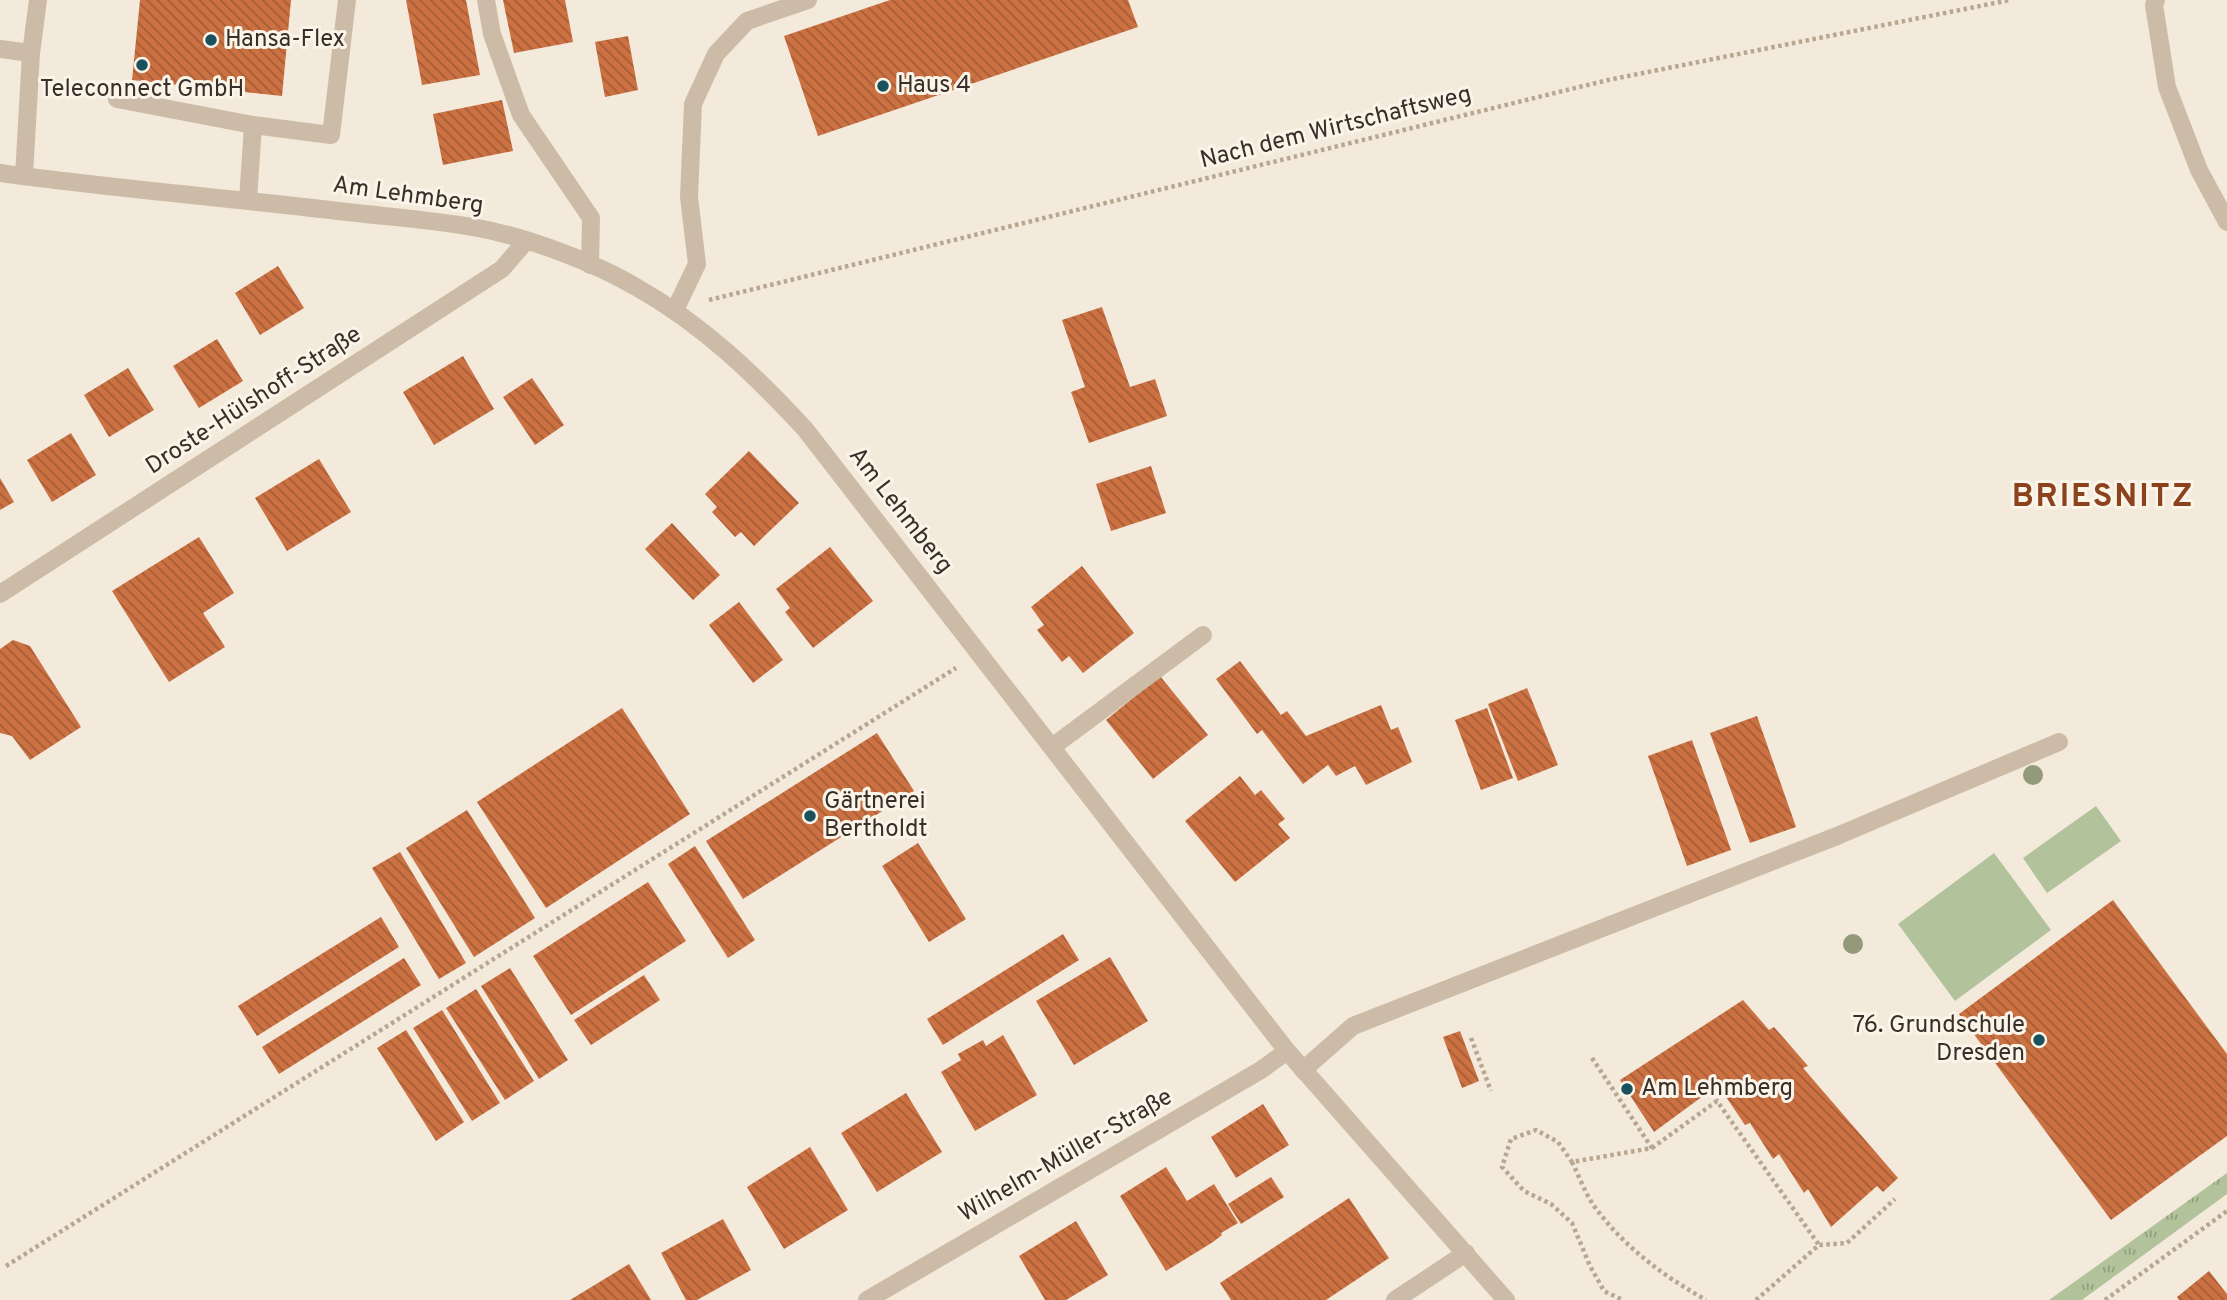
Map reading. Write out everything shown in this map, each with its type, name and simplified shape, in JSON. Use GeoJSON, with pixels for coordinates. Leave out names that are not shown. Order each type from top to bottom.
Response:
{"type":"FeatureCollection","features":[{"type":"Feature","properties":{"kind":"street"},"geometry":{"type":"LineString","coordinates":[[24,176],[38,0]]}},
{"type":"Feature","properties":{"kind":"street"},"geometry":{"type":"LineString","coordinates":[[117,99],[253,125],[331,135],[347,0]]}},
{"type":"Feature","properties":{"kind":"street"},"geometry":{"type":"LineString","coordinates":[[486,0],[492,34],[521,116],[591,218],[590,265]]}},
{"type":"Feature","properties":{"kind":"street"},"geometry":{"type":"LineString","coordinates":[[675,310],[697,264],[689,197],[693,104],[716,54],[747,20],[808,0]]}},
{"type":"Feature","properties":{"kind":"street"},"geometry":{"type":"LineString","coordinates":[[2153,2],[2167,87],[2199,170],[2227,222]]}},
{"type":"Feature","properties":{"kind":"street"},"geometry":{"type":"LineString","coordinates":[[0,49],[32,53]]}},
{"type":"Feature","properties":{"kind":"street"},"geometry":{"type":"LineString","coordinates":[[248,200],[253,125]]}},
{"type":"Feature","properties":{"kind":"street","name":"Am Lehmberg"},"geometry":{"type":"LineString","coordinates":[[0,173],[478,228],[526,241],[634,285],[675,310],[718,342],[754,375],[805,429],[1287,1051],[1506,1300]]}},
{"type":"Feature","properties":{"kind":"street","name":"Droste-Hülshoff-Straße"},"geometry":{"type":"LineString","coordinates":[[0,594],[502,270],[526,241]]}},
{"type":"Feature","properties":{"kind":"street"},"geometry":{"type":"LineString","coordinates":[[1052,747],[1203,635]]}},
{"type":"Feature","properties":{"kind":"street"},"geometry":{"type":"LineString","coordinates":[[1303,1070],[1353,1026],[1837,836],[2059,742]]}},
{"type":"Feature","properties":{"kind":"street","name":"Wilhelm-Müller-Straße"},"geometry":{"type":"LineString","coordinates":[[867,1300],[1261,1070],[1287,1051]]}},
{"type":"Feature","properties":{"kind":"street"},"geometry":{"type":"LineString","coordinates":[[1395,1300],[1466,1253]]}},
{"type":"Feature","properties":{"kind":"path","name":"Nach dem Wirtschaftsweg"},"geometry":{"type":"LineString","coordinates":[[675,310],[750,289],[1608,80],[2010,0]]}},
{"type":"Feature","properties":{"kind":"path"},"geometry":{"type":"LineString","coordinates":[[6,1266],[980,653]]}},
{"type":"Feature","properties":{"kind":"path"},"geometry":{"type":"LineString","coordinates":[[1471,1038],[1491,1091]]}},
{"type":"Feature","properties":{"kind":"path"},"geometry":{"type":"LineString","coordinates":[[1592,1058],[1652,1148]]}},
{"type":"Feature","properties":{"kind":"path"},"geometry":{"type":"LineString","coordinates":[[1572,1162],[1652,1148],[1717,1101],[1819,1245]]}},
{"type":"Feature","properties":{"kind":"path"},"geometry":{"type":"LineString","coordinates":[[1623,1300],[1604,1291],[1572,1223],[1551,1205],[1524,1191],[1502,1167],[1511,1139],[1536,1130],[1558,1142],[1572,1162],[1593,1204],[1631,1249],[1668,1278],[1706,1300]]}},
{"type":"Feature","properties":{"kind":"path"},"geometry":{"type":"LineString","coordinates":[[1756,1300],[1819,1245],[1847,1243],[1895,1199]]}},
{"type":"Feature","properties":{"kind":"path"},"geometry":{"type":"LineString","coordinates":[[2105,1300],[2227,1211]]}},
{"type":"Feature","properties":{"kind":"green space"},"geometry":{"type":"Polygon","coordinates":[[[2096,806],[2121,841],[2047,893],[2023,858],[2096,806]]]}},
{"type":"Feature","properties":{"kind":"green space"},"geometry":{"type":"Polygon","coordinates":[[[1994,853],[2051,930],[1955,1001],[1898,924],[1994,853]]]}},
{"type":"Feature","properties":{"kind":"green space"},"geometry":{"type":"Polygon","coordinates":[[[2227,1173],[2227,1194],[2082,1300],[2049,1300],[2227,1173]]]}},
{"type":"Feature","properties":{"kind":"building","name":"Hansa-Flex"},"geometry":{"type":"Polygon","coordinates":[[[140,0],[291,0],[282,96],[132,80],[140,0]]]}},
{"type":"Feature","properties":{"kind":"building"},"geometry":{"type":"Polygon","coordinates":[[[406,0],[466,0],[480,75],[422,85],[406,0]]]}},
{"type":"Feature","properties":{"kind":"building"},"geometry":{"type":"Polygon","coordinates":[[[503,0],[565,0],[573,42],[514,53],[503,0]]]}},
{"type":"Feature","properties":{"kind":"building","name":"Haus 4"},"geometry":{"type":"Polygon","coordinates":[[[890,0],[1128,0],[1138,27],[818,136],[784,36],[890,0]]]}},
{"type":"Feature","properties":{"kind":"building"},"geometry":{"type":"Polygon","coordinates":[[[628,36],[638,90],[605,97],[595,42],[628,36]]]}},
{"type":"Feature","properties":{"kind":"building"},"geometry":{"type":"Polygon","coordinates":[[[502,100],[513,151],[443,165],[433,114],[502,100]]]}},
{"type":"Feature","properties":{"kind":"building"},"geometry":{"type":"Polygon","coordinates":[[[278,266],[304,308],[260,335],[235,293],[278,266]]]}},
{"type":"Feature","properties":{"kind":"building"},"geometry":{"type":"Polygon","coordinates":[[[1102,307],[1130,387],[1155,379],[1167,416],[1089,443],[1071,392],[1085,387],[1062,320],[1102,307]]]}},
{"type":"Feature","properties":{"kind":"building"},"geometry":{"type":"Polygon","coordinates":[[[217,339],[243,381],[199,408],[173,366],[217,339]]]}},
{"type":"Feature","properties":{"kind":"building"},"geometry":{"type":"Polygon","coordinates":[[[463,356],[494,409],[434,445],[403,392],[463,356]]]}},
{"type":"Feature","properties":{"kind":"building"},"geometry":{"type":"Polygon","coordinates":[[[128,368],[154,410],[109,437],[84,395],[128,368]]]}},
{"type":"Feature","properties":{"kind":"building"},"geometry":{"type":"Polygon","coordinates":[[[532,378],[564,425],[535,445],[503,397],[532,378]]]}},
{"type":"Feature","properties":{"kind":"building"},"geometry":{"type":"Polygon","coordinates":[[[71,433],[96,475],[52,502],[27,460],[71,433]]]}},
{"type":"Feature","properties":{"kind":"building"},"geometry":{"type":"Polygon","coordinates":[[[749,451],[799,503],[754,546],[741,532],[735,537],[712,512],[717,507],[705,494],[749,451]]]}},
{"type":"Feature","properties":{"kind":"building"},"geometry":{"type":"Polygon","coordinates":[[[319,459],[351,512],[287,551],[255,498],[319,459]]]}},
{"type":"Feature","properties":{"kind":"building"},"geometry":{"type":"Polygon","coordinates":[[[1151,466],[1166,513],[1111,531],[1096,484],[1151,466]]]}},
{"type":"Feature","properties":{"kind":"building"},"geometry":{"type":"Polygon","coordinates":[[[0,478],[14,502],[0,510],[0,478]]]}},
{"type":"Feature","properties":{"kind":"building"},"geometry":{"type":"Polygon","coordinates":[[[672,523],[720,575],[693,600],[645,549],[672,523]]]}},
{"type":"Feature","properties":{"kind":"building"},"geometry":{"type":"Polygon","coordinates":[[[199,537],[234,593],[203,613],[225,647],[169,682],[112,591],[199,537]]]}},
{"type":"Feature","properties":{"kind":"building"},"geometry":{"type":"Polygon","coordinates":[[[830,547],[873,601],[813,648],[785,612],[790,608],[776,589],[830,547]]]}},
{"type":"Feature","properties":{"kind":"building"},"geometry":{"type":"Polygon","coordinates":[[[1082,566],[1134,633],[1083,673],[1069,656],[1062,662],[1037,630],[1044,625],[1031,607],[1082,566]]]}},
{"type":"Feature","properties":{"kind":"building"},"geometry":{"type":"Polygon","coordinates":[[[739,602],[783,660],[753,683],[709,625],[739,602]]]}},
{"type":"Feature","properties":{"kind":"building"},"geometry":{"type":"Polygon","coordinates":[[[13,640],[30,646],[81,727],[30,760],[12,736],[0,733],[0,649],[13,640]]]}},
{"type":"Feature","properties":{"kind":"building"},"geometry":{"type":"Polygon","coordinates":[[[1240,661],[1281,715],[1287,711],[1306,736],[1381,705],[1391,730],[1398,727],[1412,762],[1366,785],[1355,766],[1336,776],[1328,765],[1303,784],[1262,730],[1257,734],[1216,679],[1240,661]]]}},
{"type":"Feature","properties":{"kind":"building"},"geometry":{"type":"Polygon","coordinates":[[[1160,676],[1208,735],[1153,779],[1106,720],[1160,676]]]}},
{"type":"Feature","properties":{"kind":"building"},"geometry":{"type":"Polygon","coordinates":[[[1527,688],[1558,765],[1518,781],[1488,704],[1527,688]]]}},
{"type":"Feature","properties":{"kind":"building"},"geometry":{"type":"Polygon","coordinates":[[[622,708],[690,814],[546,908],[477,802],[622,708]]]}},
{"type":"Feature","properties":{"kind":"building"},"geometry":{"type":"Polygon","coordinates":[[[1487,708],[1513,778],[1481,790],[1455,720],[1487,708]]]}},
{"type":"Feature","properties":{"kind":"building"},"geometry":{"type":"Polygon","coordinates":[[[1757,716],[1796,827],[1750,843],[1710,733],[1757,716]]]}},
{"type":"Feature","properties":{"kind":"building","name":"Gärtnerei Bertholdt"},"geometry":{"type":"Polygon","coordinates":[[[877,733],[914,791],[743,899],[706,841],[877,733]]]}},
{"type":"Feature","properties":{"kind":"building"},"geometry":{"type":"Polygon","coordinates":[[[1692,740],[1731,850],[1687,866],[1648,756],[1692,740]]]}},
{"type":"Feature","properties":{"kind":"building"},"geometry":{"type":"Polygon","coordinates":[[[1240,776],[1255,795],[1261,790],[1285,819],[1278,824],[1290,838],[1235,882],[1185,821],[1240,776]]]}},
{"type":"Feature","properties":{"kind":"building"},"geometry":{"type":"Polygon","coordinates":[[[467,810],[535,918],[474,957],[406,848],[467,810]]]}},
{"type":"Feature","properties":{"kind":"building"},"geometry":{"type":"Polygon","coordinates":[[[918,843],[966,919],[929,942],[882,866],[918,843]]]}},
{"type":"Feature","properties":{"kind":"building"},"geometry":{"type":"Polygon","coordinates":[[[695,846],[755,940],[728,958],[668,864],[695,846]]]}},
{"type":"Feature","properties":{"kind":"building"},"geometry":{"type":"Polygon","coordinates":[[[400,852],[466,963],[439,979],[372,868],[400,852]]]}},
{"type":"Feature","properties":{"kind":"building"},"geometry":{"type":"Polygon","coordinates":[[[648,882],[686,941],[571,1015],[533,956],[648,882]]]}},
{"type":"Feature","properties":{"kind":"building"},"geometry":{"type":"Polygon","coordinates":[[[2113,900],[2227,1054],[2227,1136],[2111,1220],[1959,1014],[2113,900]]]}},
{"type":"Feature","properties":{"kind":"building"},"geometry":{"type":"Polygon","coordinates":[[[381,917],[399,947],[257,1036],[238,1006],[381,917]]]}},
{"type":"Feature","properties":{"kind":"building"},"geometry":{"type":"Polygon","coordinates":[[[1063,934],[1079,960],[943,1045],[927,1019],[1063,934]]]}},
{"type":"Feature","properties":{"kind":"building"},"geometry":{"type":"Polygon","coordinates":[[[1110,957],[1148,1021],[1074,1065],[1036,1001],[1110,957]]]}},
{"type":"Feature","properties":{"kind":"building"},"geometry":{"type":"Polygon","coordinates":[[[404,958],[421,985],[279,1074],[262,1047],[404,958]]]}},
{"type":"Feature","properties":{"kind":"building"},"geometry":{"type":"Polygon","coordinates":[[[510,968],[568,1060],[539,1079],[481,986],[510,968]]]}},
{"type":"Feature","properties":{"kind":"building"},"geometry":{"type":"Polygon","coordinates":[[[644,975],[660,1000],[591,1045],[574,1020],[644,975]]]}},
{"type":"Feature","properties":{"kind":"building"},"geometry":{"type":"Polygon","coordinates":[[[476,989],[534,1081],[505,1100],[446,1008],[476,989]]]}},
{"type":"Feature","properties":{"kind":"building"},"geometry":{"type":"Polygon","coordinates":[[[1743,1000],[1769,1030],[1774,1027],[1808,1066],[1803,1068],[1898,1178],[1883,1192],[1877,1186],[1831,1227],[1808,1189],[1804,1193],[1779,1154],[1773,1159],[1750,1123],[1745,1125],[1718,1085],[1654,1132],[1620,1080],[1743,1000]]]}},
{"type":"Feature","properties":{"kind":"building"},"geometry":{"type":"Polygon","coordinates":[[[442,1010],[500,1103],[472,1121],[413,1028],[442,1010]]]}},
{"type":"Feature","properties":{"kind":"building"},"geometry":{"type":"Polygon","coordinates":[[[406,1030],[464,1122],[436,1141],[377,1048],[406,1030]]]}},
{"type":"Feature","properties":{"kind":"building"},"geometry":{"type":"Polygon","coordinates":[[[1460,1031],[1479,1081],[1462,1088],[1443,1037],[1460,1031]]]}},
{"type":"Feature","properties":{"kind":"building"},"geometry":{"type":"Polygon","coordinates":[[[1003,1035],[1037,1095],[975,1131],[941,1072],[961,1060],[958,1054],[983,1040],[986,1046],[1003,1035]]]}},
{"type":"Feature","properties":{"kind":"building"},"geometry":{"type":"Polygon","coordinates":[[[906,1093],[942,1152],[877,1192],[841,1133],[906,1093]]]}},
{"type":"Feature","properties":{"kind":"building"},"geometry":{"type":"Polygon","coordinates":[[[1263,1104],[1289,1145],[1236,1178],[1211,1137],[1263,1104]]]}},
{"type":"Feature","properties":{"kind":"building"},"geometry":{"type":"Polygon","coordinates":[[[810,1147],[848,1210],[784,1249],[747,1187],[810,1147]]]}},
{"type":"Feature","properties":{"kind":"building"},"geometry":{"type":"Polygon","coordinates":[[[1166,1167],[1187,1201],[1214,1184],[1238,1223],[1166,1271],[1120,1196],[1166,1167]]]}},
{"type":"Feature","properties":{"kind":"building"},"geometry":{"type":"Polygon","coordinates":[[[1271,1177],[1284,1197],[1241,1224],[1228,1204],[1271,1177]]]}},
{"type":"Feature","properties":{"kind":"building"},"geometry":{"type":"Polygon","coordinates":[[[1349,1198],[1389,1258],[1326,1300],[1231,1300],[1220,1283],[1349,1198]]]}},
{"type":"Feature","properties":{"kind":"building"},"geometry":{"type":"Polygon","coordinates":[[[723,1219],[751,1270],[697,1300],[686,1300],[661,1253],[723,1219]]]}},
{"type":"Feature","properties":{"kind":"building"},"geometry":{"type":"Polygon","coordinates":[[[1076,1221],[1108,1275],[1066,1300],[1045,1300],[1019,1256],[1076,1221]]]}},
{"type":"Feature","properties":{"kind":"building"},"geometry":{"type":"Polygon","coordinates":[[[629,1264],[651,1300],[570,1300],[629,1264]]]}},
{"type":"Feature","properties":{"kind":"building"},"geometry":{"type":"Polygon","coordinates":[[[2209,1271],[2227,1294],[2227,1300],[2179,1300],[2177,1297],[2209,1271]]]}},
{"type":"Feature","properties":{"kind":"place","name":"Hansa-Flex"},"geometry":{"type":"Point","coordinates":[211,40]}},
{"type":"Feature","properties":{"kind":"place","name":"Teleconnect GmbH"},"geometry":{"type":"Point","coordinates":[142,65]}},
{"type":"Feature","properties":{"kind":"place","name":"Haus 4"},"geometry":{"type":"Point","coordinates":[883,86]}},
{"type":"Feature","properties":{"kind":"place","name":"Gärtnerei Bertholdt"},"geometry":{"type":"Point","coordinates":[810,816]}},
{"type":"Feature","properties":{"kind":"place","name":"76. Grundschule Dresden"},"geometry":{"type":"Point","coordinates":[2039,1040]}},
{"type":"Feature","properties":{"kind":"place","name":"Am Lehmberg"},"geometry":{"type":"Point","coordinates":[1627,1089]}},
{"type":"Feature","properties":{"kind":"district","name":"BRIESNITZ"},"geometry":{"type":"Point","coordinates":[2103,498]}}]}
